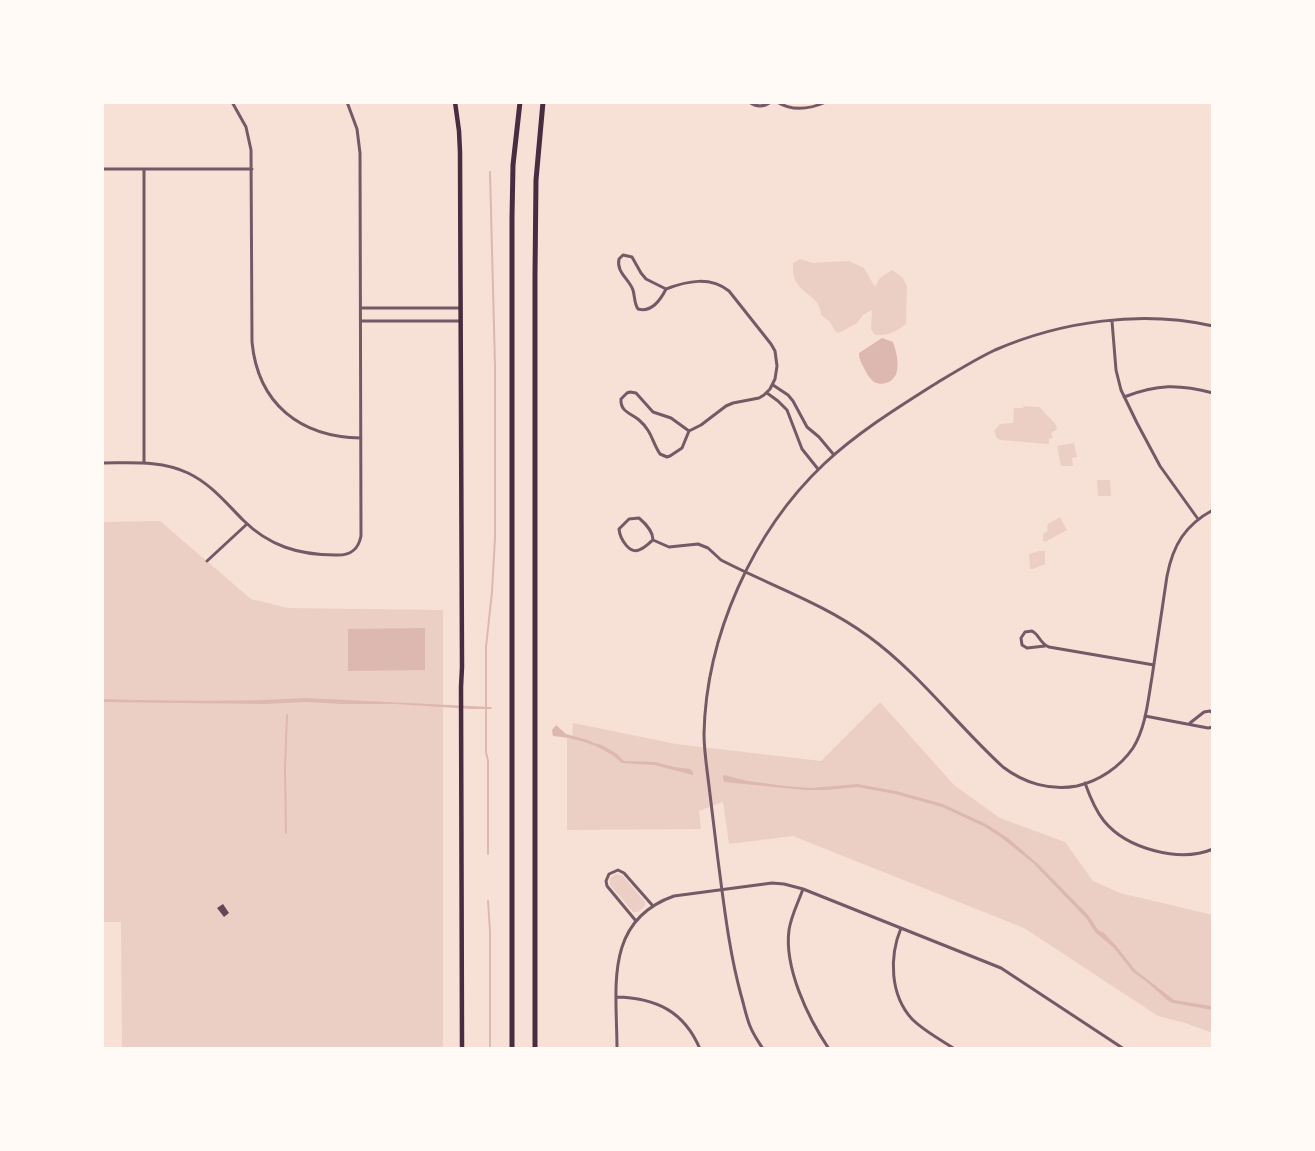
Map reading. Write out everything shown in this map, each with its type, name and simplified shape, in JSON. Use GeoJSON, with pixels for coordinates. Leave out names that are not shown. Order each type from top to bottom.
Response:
{"type":"FeatureCollection","features":[{"type":"Feature","properties":{"kind":"highway"},"geometry":{"type":"LineString","coordinates":[[512,1049],[512,217],[513,165],[520,102]]}},
{"type":"Feature","properties":{"kind":"highway"},"geometry":{"type":"LineString","coordinates":[[535,1049],[535,274],[536,180],[543,102]]}},
{"type":"Feature","properties":{"kind":"main road"},"geometry":{"type":"LineString","coordinates":[[454,102],[459,131],[462,242],[460,308],[462,1049]]}},
{"type":"Feature","properties":{"kind":"street"},"geometry":{"type":"LineString","coordinates":[[232,102],[243,119],[249,135],[251,150],[252,342],[255,363],[269,394],[291,417],[317,432],[330,436],[361,438]]}},
{"type":"Feature","properties":{"kind":"street"},"geometry":{"type":"LineString","coordinates":[[102,463],[144,463],[172,467],[187,472],[217,493],[256,532],[273,543],[300,553],[340,556],[349,554],[357,547],[361,536],[360,143],[355,121],[347,102]]}},
{"type":"Feature","properties":{"kind":"street"},"geometry":{"type":"LineString","coordinates":[[749,102],[759,106],[771,102]]}},
{"type":"Feature","properties":{"kind":"street"},"geometry":{"type":"LineString","coordinates":[[777,102],[802,109],[826,102]]}},
{"type":"Feature","properties":{"kind":"street"},"geometry":{"type":"LineString","coordinates":[[102,169],[252,169]]}},
{"type":"Feature","properties":{"kind":"street"},"geometry":{"type":"LineString","coordinates":[[144,169],[144,463]]}},
{"type":"Feature","properties":{"kind":"street"},"geometry":{"type":"LineString","coordinates":[[666,289],[646,279],[632,256],[623,255],[619,259],[618,268],[630,284],[638,309],[649,309],[660,300],[666,289],[686,282],[716,283],[729,291],[775,351],[777,366],[775,379],[768,391],[759,398],[730,404],[689,431],[682,448],[670,456],[663,456],[658,451],[652,435],[640,421],[621,406],[621,399],[630,392],[636,393],[653,412],[671,418],[689,431]]}},
{"type":"Feature","properties":{"kind":"street"},"geometry":{"type":"LineString","coordinates":[[361,308],[460,308]]}},
{"type":"Feature","properties":{"kind":"street"},"geometry":{"type":"LineString","coordinates":[[360,321],[460,321]]}},
{"type":"Feature","properties":{"kind":"street"},"geometry":{"type":"LineString","coordinates":[[762,1049],[750,1025],[733,966],[704,736],[711,675],[721,634],[746,571],[771,527],[819,469],[858,435],[909,400],[992,352],[1042,334],[1112,321],[1177,321],[1213,326]]}},
{"type":"Feature","properties":{"kind":"street"},"geometry":{"type":"LineString","coordinates":[[1112,321],[1118,382],[1124,397],[1160,466],[1198,519]]}},
{"type":"Feature","properties":{"kind":"street"},"geometry":{"type":"LineString","coordinates":[[773,385],[788,395],[807,427],[834,455]]}},
{"type":"Feature","properties":{"kind":"street"},"geometry":{"type":"LineString","coordinates":[[1124,397],[1161,387],[1213,393]]}},
{"type":"Feature","properties":{"kind":"street"},"geometry":{"type":"LineString","coordinates":[[768,391],[787,410],[802,449],[819,469]]}},
{"type":"Feature","properties":{"kind":"street"},"geometry":{"type":"LineString","coordinates":[[653,540],[669,547],[698,544],[708,548],[721,560],[833,614],[868,636],[901,663],[994,760],[1013,775],[1049,787],[1066,787],[1085,783],[1104,775],[1124,758],[1136,741],[1145,716],[1170,562],[1182,536],[1198,519],[1213,510]]}},
{"type":"Feature","properties":{"kind":"street"},"geometry":{"type":"LineString","coordinates":[[639,518],[650,531],[653,540],[640,550],[634,550],[628,547],[620,537],[620,527],[629,519],[639,518]]}},
{"type":"Feature","properties":{"kind":"street"},"geometry":{"type":"LineString","coordinates":[[207,561],[247,524]]}},
{"type":"Feature","properties":{"kind":"street"},"geometry":{"type":"LineString","coordinates":[[1046,646],[1032,631],[1025,632],[1021,638],[1023,645],[1027,648],[1046,646],[1154,664]]}},
{"type":"Feature","properties":{"kind":"street"},"geometry":{"type":"LineString","coordinates":[[1189,724],[1204,712],[1213,713]]}},
{"type":"Feature","properties":{"kind":"street"},"geometry":{"type":"LineString","coordinates":[[1145,716],[1213,727]]}},
{"type":"Feature","properties":{"kind":"street"},"geometry":{"type":"LineString","coordinates":[[1085,783],[1104,821],[1131,843],[1176,854],[1199,853],[1213,849]]}},
{"type":"Feature","properties":{"kind":"street"},"geometry":{"type":"LineString","coordinates":[[636,921],[608,886],[606,881],[609,873],[618,870],[624,873],[653,906]]}},
{"type":"Feature","properties":{"kind":"street"},"geometry":{"type":"LineString","coordinates":[[617,1049],[616,997],[619,954],[625,938],[636,921],[653,906],[674,896],[779,883],[803,890],[1001,968],[1124,1049]]}},
{"type":"Feature","properties":{"kind":"street"},"geometry":{"type":"LineString","coordinates":[[803,890],[791,921],[790,958],[804,1004],[818,1033],[829,1049]]}},
{"type":"Feature","properties":{"kind":"street"},"geometry":{"type":"LineString","coordinates":[[901,928],[893,962],[894,979],[900,998],[912,1019],[955,1049]]}},
{"type":"Feature","properties":{"kind":"street"},"geometry":{"type":"LineString","coordinates":[[616,997],[646,1000],[670,1011],[685,1023],[700,1049]]}},
{"type":"Feature","properties":{"kind":"shaded area"},"geometry":{"type":"Polygon","coordinates":[[[800,259],[813,263],[849,261],[864,268],[875,287],[880,278],[892,270],[902,277],[907,286],[906,324],[891,333],[874,334],[871,329],[872,310],[863,315],[857,323],[839,333],[835,331],[830,322],[821,315],[818,304],[797,283],[793,263],[800,259]]]}},
{"type":"Feature","properties":{"kind":"shaded area"},"geometry":{"type":"Polygon","coordinates":[[[882,338],[893,342],[898,364],[894,378],[882,384],[874,382],[869,377],[859,353],[882,338]]]}},
{"type":"Feature","properties":{"kind":"shaded area"},"geometry":{"type":"Polygon","coordinates":[[[1040,407],[1057,427],[1051,433],[1053,437],[1049,439],[1049,444],[997,438],[994,431],[1000,424],[1013,423],[1014,408],[1040,407]]]}},
{"type":"Feature","properties":{"kind":"shaded area"},"geometry":{"type":"Polygon","coordinates":[[[1074,443],[1077,457],[1072,458],[1073,466],[1061,466],[1057,446],[1074,443]]]}},
{"type":"Feature","properties":{"kind":"shaded area"},"geometry":{"type":"Polygon","coordinates":[[[1097,480],[1110,480],[1111,496],[1098,496],[1097,480]]]}},
{"type":"Feature","properties":{"kind":"shaded area"},"geometry":{"type":"Polygon","coordinates":[[[1060,517],[1067,530],[1043,541],[1043,534],[1048,531],[1048,524],[1060,517]]]}},
{"type":"Feature","properties":{"kind":"shaded area"},"geometry":{"type":"Polygon","coordinates":[[[160,521],[251,599],[288,608],[443,610],[443,1049],[122,1049],[121,922],[102,922],[102,522],[160,521]]]}},
{"type":"Feature","properties":{"kind":"shaded area"},"geometry":{"type":"Polygon","coordinates":[[[1045,551],[1045,564],[1030,569],[1029,554],[1045,551]]]}},
{"type":"Feature","properties":{"kind":"shaded area"},"geometry":{"type":"Polygon","coordinates":[[[425,628],[425,670],[348,671],[348,629],[425,628]]]}},
{"type":"Feature","properties":{"kind":"shaded area"},"geometry":{"type":"Polygon","coordinates":[[[306,698],[491,707],[492,709],[306,702],[265,704],[102,702],[102,699],[204,701],[306,698]]]}},
{"type":"Feature","properties":{"kind":"shaded area"},"geometry":{"type":"Polygon","coordinates":[[[880,702],[954,785],[1000,818],[1065,842],[1093,881],[1120,893],[1213,915],[1213,1033],[1158,1016],[1024,928],[793,836],[729,844],[723,802],[699,811],[701,829],[567,830],[567,738],[572,739],[573,723],[676,744],[821,761],[880,702]]]}},
{"type":"Feature","properties":{"kind":"shaded area"},"geometry":{"type":"Polygon","coordinates":[[[556,725],[566,734],[602,745],[624,761],[655,762],[690,769],[693,775],[654,765],[622,763],[607,752],[590,744],[553,736],[552,730],[556,725]]]}},
{"type":"Feature","properties":{"kind":"shaded area"},"geometry":{"type":"Polygon","coordinates":[[[724,775],[785,786],[811,788],[857,784],[896,791],[943,804],[986,824],[1008,838],[1039,865],[1089,916],[1098,930],[1118,948],[1135,970],[1174,1000],[1211,1006],[1213,1010],[1167,1000],[1133,972],[1114,948],[1095,932],[1086,918],[1033,863],[985,827],[942,807],[895,794],[857,787],[805,790],[724,782],[724,775]]]}},
{"type":"Feature","properties":{"kind":"shaded area"},"geometry":{"type":"Polygon","coordinates":[[[616,874],[623,876],[645,902],[645,906],[638,912],[633,912],[610,885],[610,878],[616,874]]]}},
{"type":"Feature","properties":{"kind":"building"},"geometry":{"type":"Polygon","coordinates":[[[223,904],[229,913],[224,917],[217,908],[223,904]]]}},
{"type":"Feature","properties":{"kind":"waterway"},"geometry":{"type":"LineString","coordinates":[[488,854],[486,647],[495,538],[495,366],[490,172]]}},
{"type":"Feature","properties":{"kind":"waterway"},"geometry":{"type":"LineString","coordinates":[[286,833],[287,715]]}},
{"type":"Feature","properties":{"kind":"waterway"},"geometry":{"type":"LineString","coordinates":[[488,901],[490,1049]]}}]}
